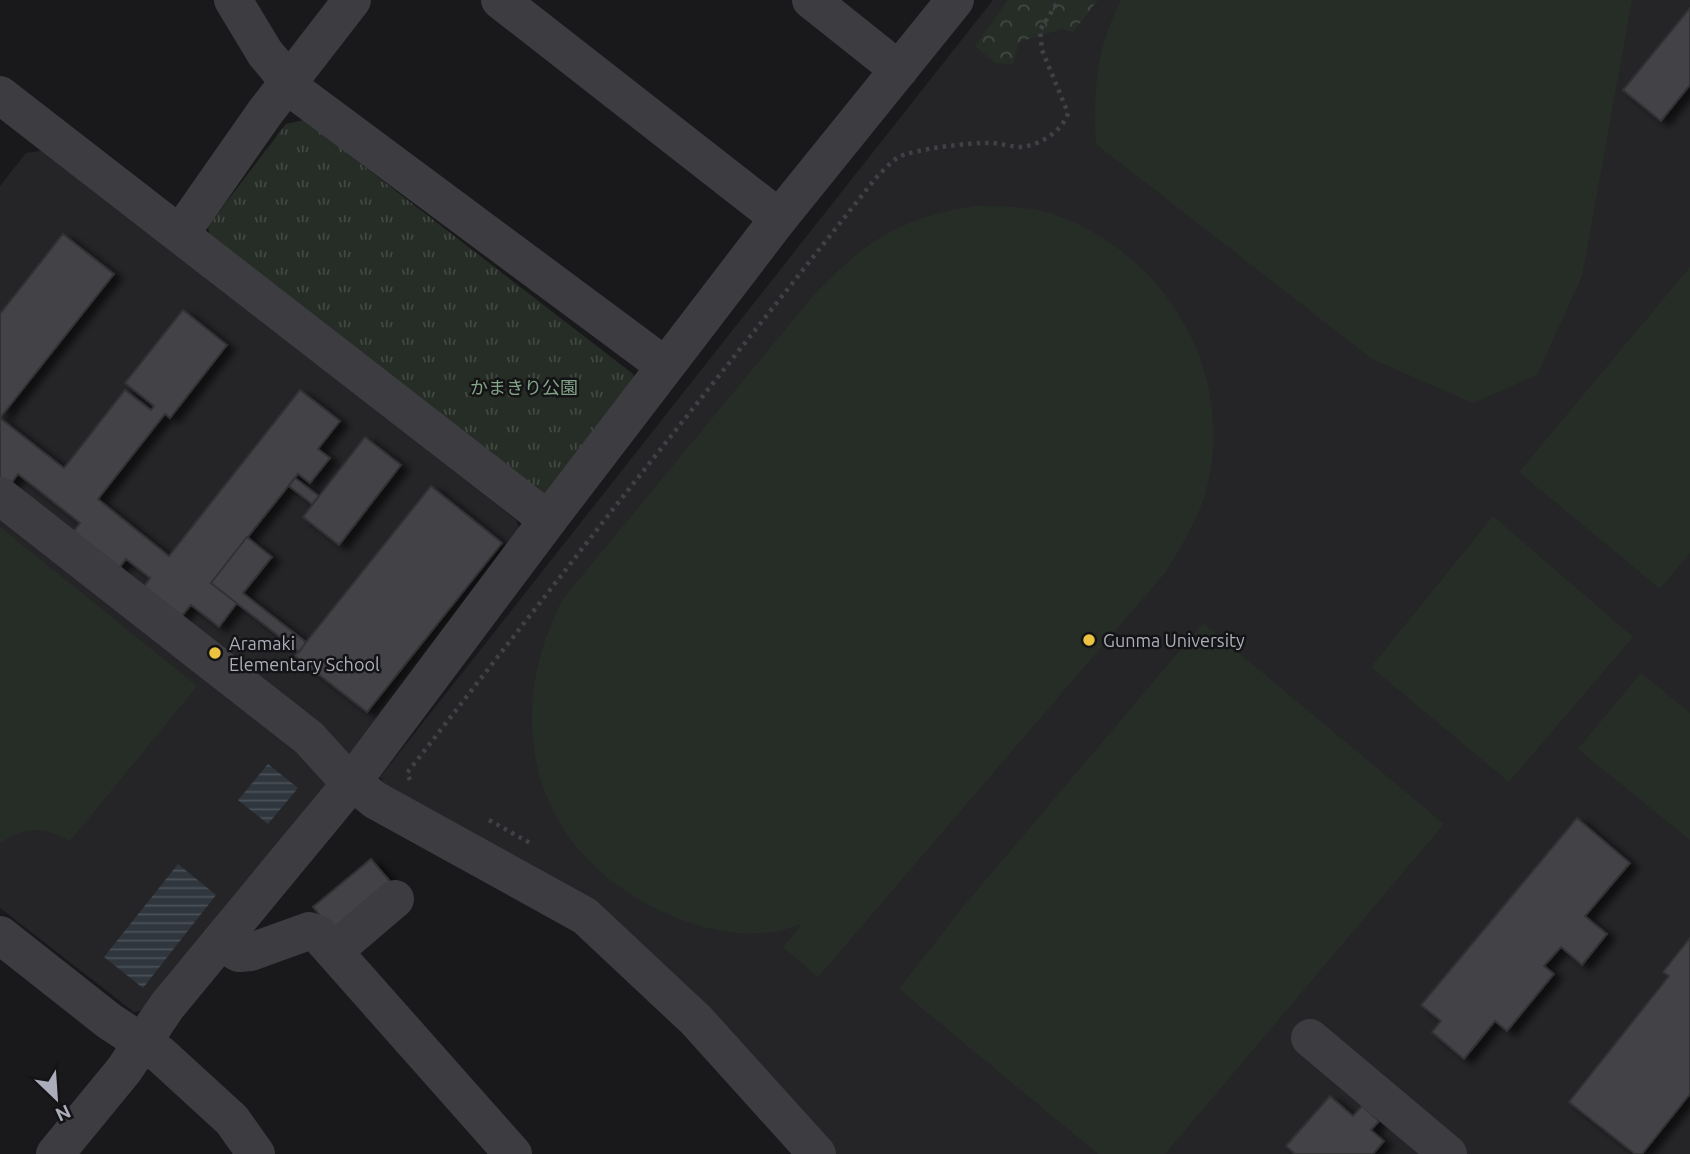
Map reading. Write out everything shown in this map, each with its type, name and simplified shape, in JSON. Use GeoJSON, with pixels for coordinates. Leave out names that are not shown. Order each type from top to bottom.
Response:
{"type":"FeatureCollection","features":[{"type":"Feature","properties":{"kind":"street"},"geometry":{"type":"LineString","coordinates":[[233,0],[265,54],[299,94],[665,366]]}},
{"type":"Feature","properties":{"kind":"street"},"geometry":{"type":"LineString","coordinates":[[180,234],[287,82],[352,0]]}},
{"type":"Feature","properties":{"kind":"street"},"geometry":{"type":"LineString","coordinates":[[500,0],[779,218]]}},
{"type":"Feature","properties":{"kind":"street"},"geometry":{"type":"LineString","coordinates":[[811,0],[899,70]]}},
{"type":"Feature","properties":{"kind":"street"},"geometry":{"type":"LineString","coordinates":[[55,1154],[124,1070],[141,1042],[220,942],[352,782],[779,218],[955,0]]}},
{"type":"Feature","properties":{"kind":"street"},"geometry":{"type":"LineString","coordinates":[[0,95],[548,520]]}},
{"type":"Feature","properties":{"kind":"street"},"geometry":{"type":"LineString","coordinates":[[0,496],[309,738],[352,782],[375,800],[586,916],[696,1020],[817,1154]]}},
{"type":"Feature","properties":{"kind":"street"},"geometry":{"type":"LineString","coordinates":[[334,951],[396,899]]}},
{"type":"Feature","properties":{"kind":"street"},"geometry":{"type":"LineString","coordinates":[[220,942],[239,953],[251,952],[309,931],[318,934],[513,1154]]}},
{"type":"Feature","properties":{"kind":"street"},"geometry":{"type":"LineString","coordinates":[[0,935],[109,1021],[161,1055],[232,1120],[256,1154]]}},
{"type":"Feature","properties":{"kind":"street"},"geometry":{"type":"LineString","coordinates":[[1310,1038],[1448,1154]]}},
{"type":"Feature","properties":{"kind":"path"},"geometry":{"type":"LineString","coordinates":[[416,785],[407,773],[875,179],[900,157],[976,143],[992,142],[1017,147],[1033,145],[1053,134],[1065,122],[1068,113],[1042,50],[1040,30],[1059,0]]}},
{"type":"Feature","properties":{"kind":"path"},"geometry":{"type":"LineString","coordinates":[[484,818],[519,835],[541,851]]}},
{"type":"Feature","properties":{"kind":"shaded area","name":"Gunma University"},"geometry":{"type":"Polygon","coordinates":[[[993,0],[1690,0],[1690,1154],[834,1154],[692,999],[391,794],[380,777],[993,0]]]}},
{"type":"Feature","properties":{"kind":"shaded area","name":"Aramaki Elementary School"},"geometry":{"type":"Polygon","coordinates":[[[46,150],[516,520],[522,536],[153,1009],[134,1012],[0,908],[0,186],[26,153],[46,150]]]}},
{"type":"Feature","properties":{"kind":"shaded area"},"geometry":{"type":"Polygon","coordinates":[[[268,764],[298,788],[268,824],[238,800],[268,764]]]}},
{"type":"Feature","properties":{"kind":"shaded area"},"geometry":{"type":"Polygon","coordinates":[[[178,864],[216,895],[143,988],[104,957],[178,864]]]}},
{"type":"Feature","properties":{"kind":"green space"},"geometry":{"type":"Polygon","coordinates":[[[1008,0],[1098,0],[1073,32],[1062,29],[1019,42],[1013,64],[995,63],[975,46],[1008,0]]]}},
{"type":"Feature","properties":{"kind":"green space"},"geometry":{"type":"Polygon","coordinates":[[[1121,0],[1632,0],[1582,276],[1537,375],[1473,403],[1372,359],[1096,144],[1098,70],[1106,36],[1121,0]]]}},
{"type":"Feature","properties":{"kind":"green space","name":"かまきり公園"},"geometry":{"type":"Polygon","coordinates":[[[304,120],[633,374],[635,393],[549,495],[536,494],[211,241],[208,226],[286,124],[304,120]]]}},
{"type":"Feature","properties":{"kind":"green space"},"geometry":{"type":"Polygon","coordinates":[[[975,206],[1031,209],[1064,218],[1102,237],[1135,262],[1163,292],[1186,326],[1202,364],[1211,403],[1213,445],[1207,487],[1195,521],[1165,573],[818,977],[783,947],[802,924],[779,931],[739,933],[693,924],[649,905],[609,879],[577,847],[554,812],[539,773],[532,731],[534,688],[544,644],[562,600],[812,297],[849,261],[884,235],[924,218],[975,206]]]}},
{"type":"Feature","properties":{"kind":"green space"},"geometry":{"type":"Polygon","coordinates":[[[1690,267],[1690,553],[1660,589],[1519,472],[1690,267]]]}},
{"type":"Feature","properties":{"kind":"green space"},"geometry":{"type":"Polygon","coordinates":[[[1493,516],[1633,637],[1509,782],[1371,667],[1493,516]]]}},
{"type":"Feature","properties":{"kind":"green space"},"geometry":{"type":"Polygon","coordinates":[[[0,527],[197,686],[70,841],[35,830],[18,833],[0,843],[0,527]]]}},
{"type":"Feature","properties":{"kind":"green space"},"geometry":{"type":"Polygon","coordinates":[[[1203,623],[1444,824],[1165,1154],[1098,1154],[899,989],[962,908],[1203,623]]]}},
{"type":"Feature","properties":{"kind":"green space"},"geometry":{"type":"Polygon","coordinates":[[[1641,673],[1690,713],[1690,840],[1578,749],[1641,673]]]}},
{"type":"Feature","properties":{"kind":"building"},"geometry":{"type":"Polygon","coordinates":[[[1690,8],[1690,85],[1661,121],[1623,90],[1690,8]]]}},
{"type":"Feature","properties":{"kind":"building"},"geometry":{"type":"Polygon","coordinates":[[[63,234],[114,274],[0,418],[0,314],[63,234]]]}},
{"type":"Feature","properties":{"kind":"building"},"geometry":{"type":"Polygon","coordinates":[[[183,310],[227,345],[170,418],[165,414],[98,499],[169,556],[300,390],[340,421],[318,449],[330,458],[310,483],[298,474],[211,583],[237,603],[219,627],[191,605],[181,617],[144,587],[150,578],[126,559],[116,572],[70,536],[80,523],[18,474],[7,489],[0,484],[0,418],[64,468],[125,390],[151,410],[154,406],[125,383],[183,310]]]}},
{"type":"Feature","properties":{"kind":"building"},"geometry":{"type":"Polygon","coordinates":[[[365,437],[401,465],[339,545],[303,517],[365,437]]]}},
{"type":"Feature","properties":{"kind":"building"},"geometry":{"type":"Polygon","coordinates":[[[295,478],[319,496],[312,504],[289,486],[295,478]]]}},
{"type":"Feature","properties":{"kind":"building"},"geometry":{"type":"Polygon","coordinates":[[[431,486],[502,543],[367,712],[295,656],[431,486]]]}},
{"type":"Feature","properties":{"kind":"building"},"geometry":{"type":"Polygon","coordinates":[[[247,537],[272,557],[243,593],[306,642],[299,652],[211,583],[247,537]]]}},
{"type":"Feature","properties":{"kind":"building"},"geometry":{"type":"Polygon","coordinates":[[[1577,818],[1630,863],[1585,916],[1607,934],[1582,965],[1561,947],[1544,966],[1554,974],[1507,1031],[1495,1021],[1464,1059],[1432,1032],[1441,1021],[1421,1005],[1577,818]]]}},
{"type":"Feature","properties":{"kind":"building"},"geometry":{"type":"Polygon","coordinates":[[[371,859],[394,886],[336,935],[313,907],[371,859]]]}},
{"type":"Feature","properties":{"kind":"building"},"geometry":{"type":"Polygon","coordinates":[[[1690,938],[1690,1094],[1642,1154],[1635,1154],[1569,1102],[1669,976],[1663,972],[1690,938]]]}},
{"type":"Feature","properties":{"kind":"building"},"geometry":{"type":"Polygon","coordinates":[[[1330,1096],[1353,1116],[1362,1106],[1379,1121],[1371,1130],[1384,1141],[1373,1154],[1295,1154],[1286,1146],[1330,1096]]]}},
{"type":"Feature","properties":{"kind":"place","name":"Gunma University"},"geometry":{"type":"Point","coordinates":[1089,640]}},
{"type":"Feature","properties":{"kind":"place","name":"Aramaki Elementary School"},"geometry":{"type":"Point","coordinates":[215,653]}}]}
